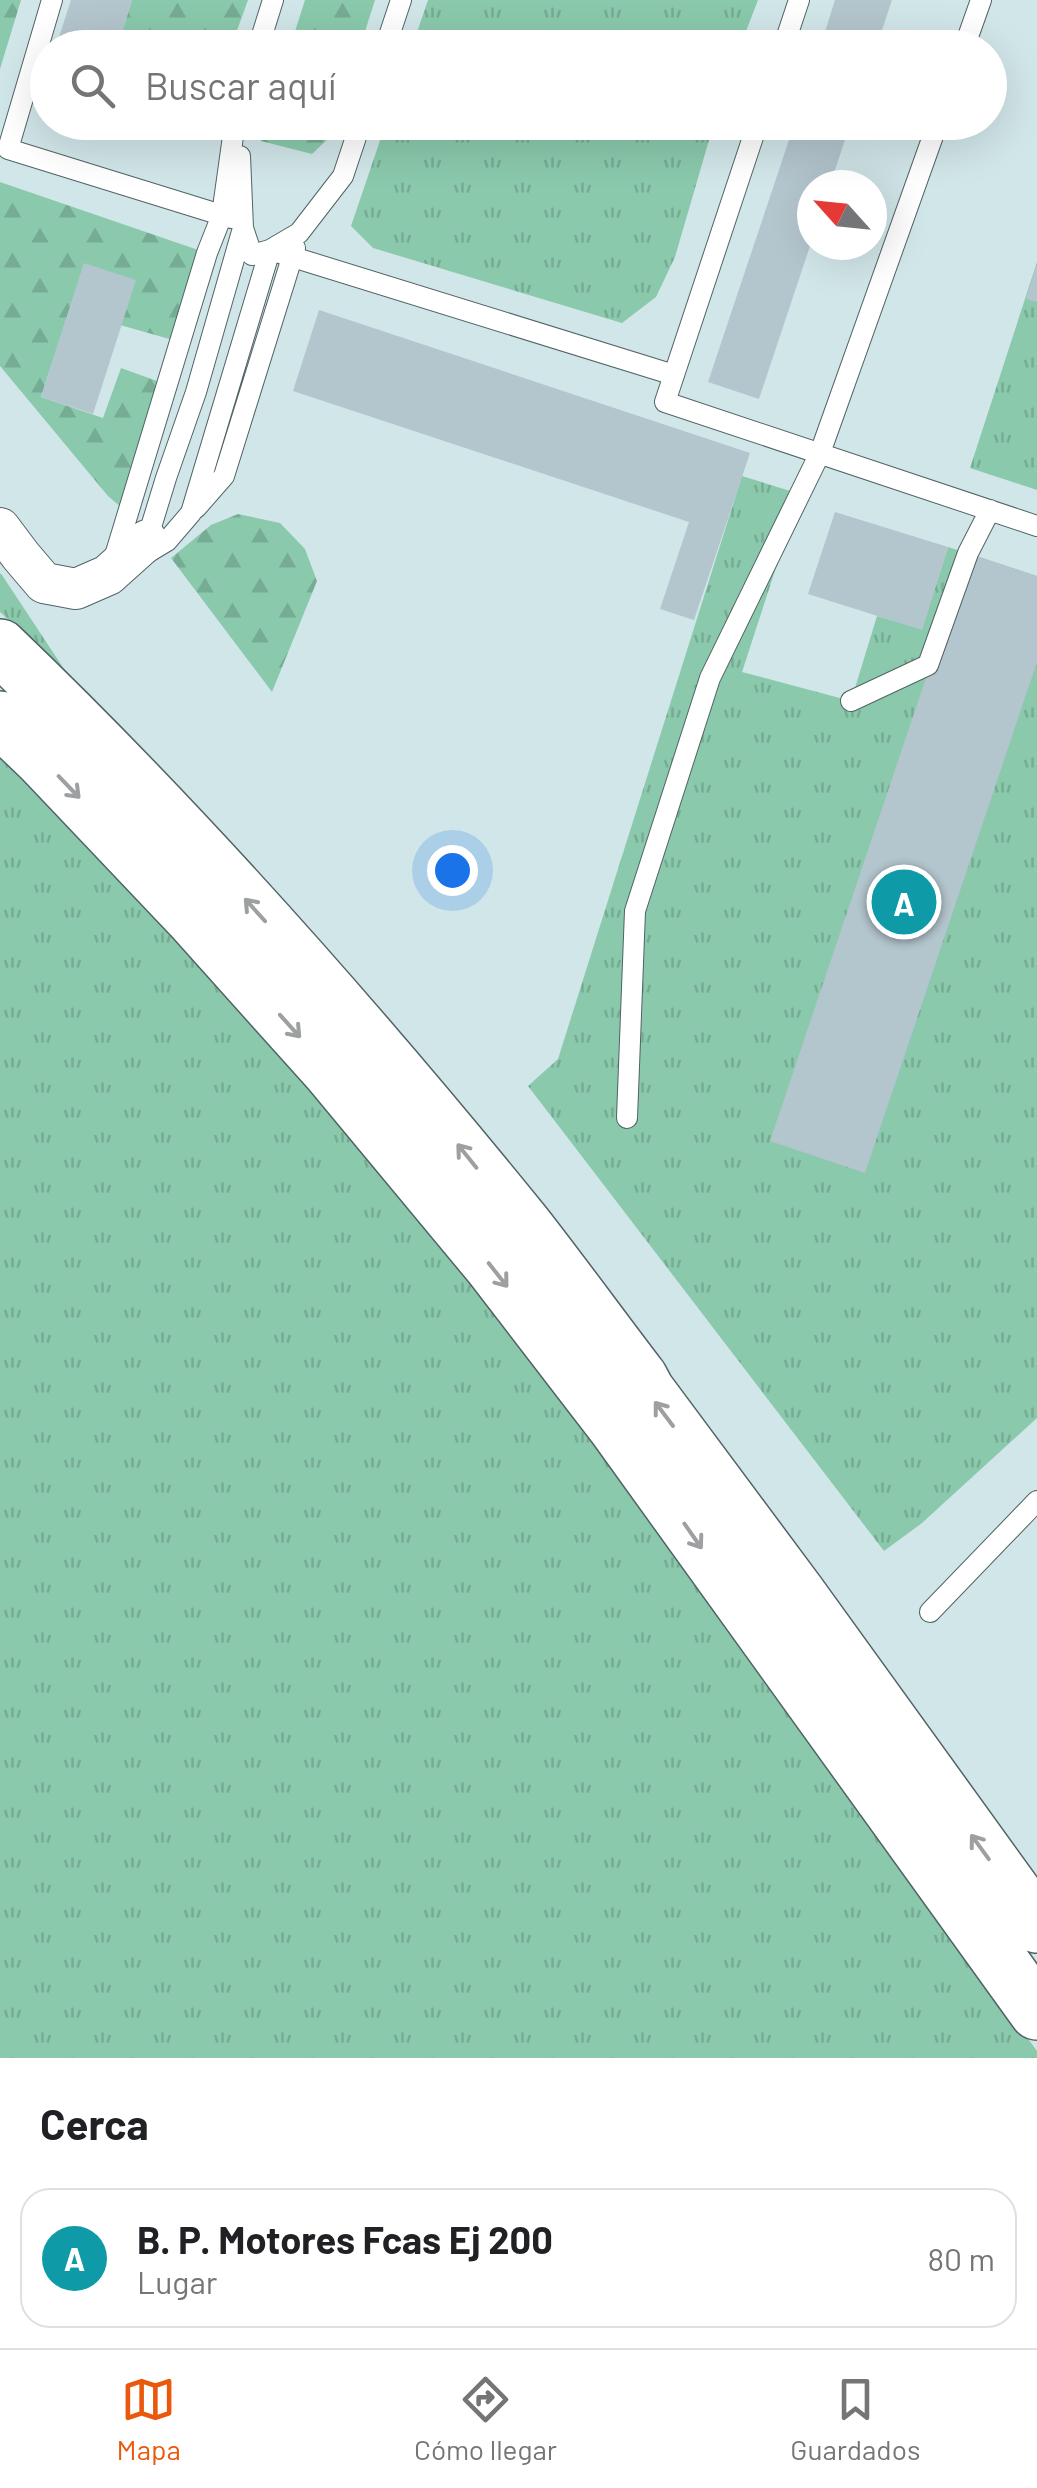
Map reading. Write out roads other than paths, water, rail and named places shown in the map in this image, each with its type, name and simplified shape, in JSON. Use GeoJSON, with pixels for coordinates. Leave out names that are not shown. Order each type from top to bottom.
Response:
{"type":"FeatureCollection","features":[{"type":"Feature","properties":{"kind":"main road"},"geometry":{"type":"LineString","coordinates":[[0,647],[73,717],[230,882],[371,1040],[527,1229],[640,1378],[1037,1926]]}},
{"type":"Feature","properties":{"kind":"main road"},"geometry":{"type":"LineString","coordinates":[[0,718],[191,916],[330,1071],[492,1266],[615,1426],[1037,2012]]}},
{"type":"Feature","properties":{"kind":"street"},"geometry":{"type":"LineString","coordinates":[[0,528],[44,582],[76,589],[108,576],[147,540]]}},
{"type":"Feature","properties":{"kind":"lane"},"geometry":{"type":"LineString","coordinates":[[47,30],[52,0]]}},
{"type":"Feature","properties":{"kind":"lane"},"geometry":{"type":"LineString","coordinates":[[264,30],[273,0]]}},
{"type":"Feature","properties":{"kind":"lane"},"geometry":{"type":"LineString","coordinates":[[391,30],[401,0]]}},
{"type":"Feature","properties":{"kind":"lane"},"geometry":{"type":"LineString","coordinates":[[790,30],[799,0]]}},
{"type":"Feature","properties":{"kind":"lane"},"geometry":{"type":"LineString","coordinates":[[970,30],[981,0]]}},
{"type":"Feature","properties":{"kind":"lane"},"geometry":{"type":"LineString","coordinates":[[30,88],[8,148],[243,225]]}},
{"type":"Feature","properties":{"kind":"lane"},"geometry":{"type":"LineString","coordinates":[[108,576],[222,215],[233,140]]}},
{"type":"Feature","properties":{"kind":"lane"},"geometry":{"type":"LineString","coordinates":[[237,140],[243,225],[252,256],[300,233]]}},
{"type":"Feature","properties":{"kind":"lane"},"geometry":{"type":"LineString","coordinates":[[108,576],[167,541],[224,476],[300,233],[343,176],[354,140]]}},
{"type":"Feature","properties":{"kind":"lane"},"geometry":{"type":"LineString","coordinates":[[752,140],[665,402],[1037,526]]}},
{"type":"Feature","properties":{"kind":"lane"},"geometry":{"type":"LineString","coordinates":[[627,1118],[635,911],[710,678],[820,453],[932,140]]}},
{"type":"Feature","properties":{"kind":"lane"},"geometry":{"type":"LineString","coordinates":[[147,540],[196,392],[243,225]]}},
{"type":"Feature","properties":{"kind":"lane"},"geometry":{"type":"LineString","coordinates":[[270,250],[674,376]]}},
{"type":"Feature","properties":{"kind":"lane"},"geometry":{"type":"LineString","coordinates":[[192,513],[270,250]]}},
{"type":"Feature","properties":{"kind":"lane"},"geometry":{"type":"LineString","coordinates":[[851,701],[928,665],[968,553],[990,510]]}},
{"type":"Feature","properties":{"kind":"lane"},"geometry":{"type":"LineString","coordinates":[[930,1612],[1037,1501]]}},
{"type":"Feature","properties":{"kind":"place","name":"B. P. Motores Fcas Ej 200"},"geometry":{"type":"Point","coordinates":[904,902]}}]}
